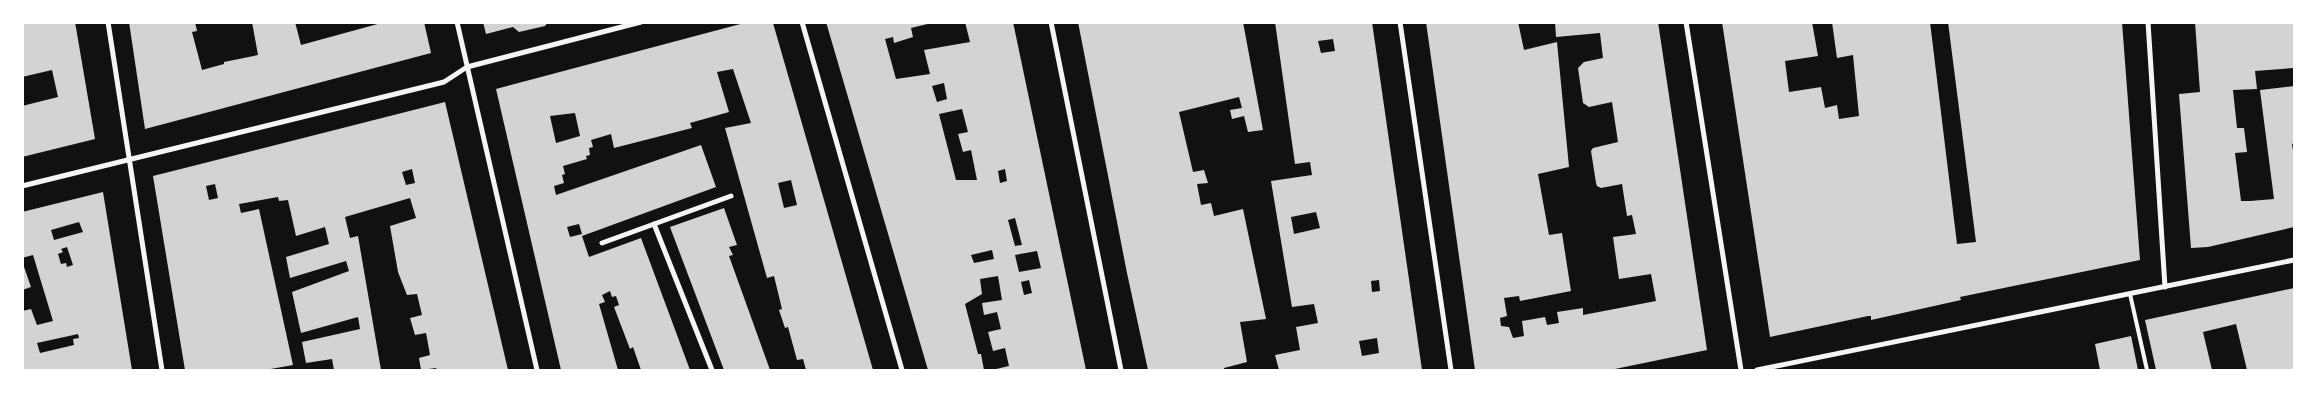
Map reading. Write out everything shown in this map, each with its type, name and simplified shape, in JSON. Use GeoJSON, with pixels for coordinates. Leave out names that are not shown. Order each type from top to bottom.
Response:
{"type":"FeatureCollection","features":[{"type":"Feature","properties":{"kind":"street"},"geometry":{"type":"LineString","coordinates":[[108,22],[162,370]]}},
{"type":"Feature","properties":{"kind":"street"},"geometry":{"type":"LineString","coordinates":[[457,22],[537,370]]}},
{"type":"Feature","properties":{"kind":"street"},"geometry":{"type":"LineString","coordinates":[[22,186],[444,82],[467,66],[640,22]]}},
{"type":"Feature","properties":{"kind":"street"},"geometry":{"type":"LineString","coordinates":[[802,22],[902,370]]}},
{"type":"Feature","properties":{"kind":"street"},"geometry":{"type":"LineString","coordinates":[[1051,22],[1121,370]]}},
{"type":"Feature","properties":{"kind":"street"},"geometry":{"type":"LineString","coordinates":[[1400,22],[1451,370]]}},
{"type":"Feature","properties":{"kind":"street"},"geometry":{"type":"LineString","coordinates":[[1686,22],[1741,370]]}},
{"type":"Feature","properties":{"kind":"street"},"geometry":{"type":"LineString","coordinates":[[2148,22],[2165,287]]}},
{"type":"Feature","properties":{"kind":"street"},"geometry":{"type":"LineString","coordinates":[[602,243],[731,196]]}},
{"type":"Feature","properties":{"kind":"street"},"geometry":{"type":"LineString","coordinates":[[654,224],[712,370]]}},
{"type":"Feature","properties":{"kind":"street"},"geometry":{"type":"LineString","coordinates":[[1757,370],[2294,260]]}},
{"type":"Feature","properties":{"kind":"lane"},"geometry":{"type":"LineString","coordinates":[[2130,294],[2147,370]]}},
{"type":"Feature","properties":{"kind":"building"},"geometry":{"type":"Polygon","coordinates":[[[22,22],[75,22],[95,139],[22,157],[22,106],[58,97],[52,70],[22,77],[22,22]]]}},
{"type":"Feature","properties":{"kind":"building"},"geometry":{"type":"Polygon","coordinates":[[[129,22],[195,22],[197,31],[192,32],[202,70],[224,64],[224,62],[258,55],[252,22],[295,22],[301,45],[385,22],[424,22],[431,53],[145,129],[129,22]]]}},
{"type":"Feature","properties":{"kind":"building"},"geometry":{"type":"Polygon","coordinates":[[[483,22],[548,22],[545,26],[519,32],[513,27],[486,34],[483,22]]]}},
{"type":"Feature","properties":{"kind":"building"},"geometry":{"type":"Polygon","coordinates":[[[748,22],[773,23],[873,370],[806,370],[803,359],[797,360],[788,327],[785,328],[779,310],[782,309],[774,276],[767,278],[725,128],[751,123],[733,69],[717,72],[729,112],[690,123],[692,128],[614,148],[611,134],[591,140],[593,147],[589,148],[590,155],[586,156],[587,159],[563,166],[565,174],[562,175],[564,183],[554,186],[556,195],[701,145],[716,187],[582,236],[589,257],[641,238],[690,370],[641,370],[633,347],[630,349],[614,307],[619,305],[616,296],[612,297],[610,291],[602,295],[605,302],[599,304],[618,370],[561,370],[496,89],[748,22]],[[575,113],[550,116],[556,143],[580,136],[575,113]],[[791,180],[778,183],[784,208],[797,205],[791,180]],[[579,224],[567,227],[570,237],[582,234],[579,224]]]}},
{"type":"Feature","properties":{"kind":"building"},"geometry":{"type":"Polygon","coordinates":[[[826,22],[936,22],[911,28],[913,37],[894,43],[893,37],[885,39],[896,79],[930,74],[924,50],[970,42],[965,22],[1013,22],[1086,370],[992,370],[1009,366],[1005,348],[993,351],[988,332],[1001,329],[997,312],[984,315],[982,303],[1002,300],[998,276],[980,279],[982,294],[965,304],[978,354],[981,354],[984,370],[928,370],[826,22]],[[944,83],[932,86],[937,102],[947,99],[944,83]],[[962,109],[939,114],[956,180],[977,180],[971,150],[963,152],[958,134],[968,132],[962,109]],[[1005,169],[998,171],[1000,183],[1007,181],[1005,169]],[[1015,218],[1008,220],[1015,246],[1022,245],[1015,218]],[[992,250],[971,255],[974,263],[994,259],[992,250]],[[1037,251],[1015,255],[1019,272],[1041,268],[1037,251]],[[1029,280],[1021,282],[1024,295],[1032,293],[1029,280]]]}},
{"type":"Feature","properties":{"kind":"building"},"geometry":{"type":"Polygon","coordinates":[[[1078,22],[1243,22],[1263,130],[1248,132],[1244,116],[1232,119],[1230,110],[1242,108],[1239,97],[1179,112],[1193,172],[1204,170],[1208,183],[1197,184],[1201,205],[1211,203],[1214,216],[1243,209],[1266,319],[1240,322],[1247,362],[1224,368],[1224,370],[1148,370],[1078,22]]]}},
{"type":"Feature","properties":{"kind":"building"},"geometry":{"type":"Polygon","coordinates":[[[1275,22],[1372,22],[1422,370],[1279,370],[1275,355],[1300,350],[1296,327],[1318,323],[1314,304],[1292,307],[1271,181],[1312,175],[1310,162],[1295,164],[1275,22]],[[1333,39],[1318,41],[1321,53],[1335,51],[1333,39]],[[1316,212],[1291,217],[1294,234],[1320,228],[1316,212]],[[1379,280],[1371,281],[1372,292],[1380,291],[1379,280]],[[1377,338],[1359,341],[1362,356],[1379,353],[1377,338]]]}},
{"type":"Feature","properties":{"kind":"building"},"geometry":{"type":"Polygon","coordinates":[[[1426,22],[1518,22],[1524,50],[1557,42],[1569,167],[1538,174],[1549,235],[1562,233],[1571,291],[1520,301],[1519,296],[1504,298],[1507,316],[1500,318],[1501,326],[1509,327],[1513,338],[1524,336],[1522,321],[1545,317],[1547,325],[1559,323],[1557,312],[1583,308],[1583,315],[1656,301],[1651,274],[1619,279],[1613,237],[1636,234],[1632,215],[1627,216],[1622,184],[1601,188],[1596,183],[1591,151],[1593,148],[1618,142],[1612,102],[1589,107],[1583,103],[1578,68],[1584,62],[1603,58],[1600,33],[1556,37],[1555,22],[1658,22],[1707,350],[1610,370],[1475,370],[1426,22]]]}},
{"type":"Feature","properties":{"kind":"building"},"geometry":{"type":"Polygon","coordinates":[[[1722,22],[1812,22],[1818,56],[1785,61],[1789,92],[1821,87],[1825,108],[1837,105],[1839,119],[1859,116],[1853,55],[1837,58],[1832,22],[1930,22],[1957,244],[1976,242],[1948,22],[2122,22],[2140,260],[1960,297],[1961,300],[1871,320],[1871,316],[1868,316],[1770,337],[1722,22]]]}},
{"type":"Feature","properties":{"kind":"building"},"geometry":{"type":"Polygon","coordinates":[[[2195,22],[2294,22],[2294,68],[2255,71],[2257,89],[2233,90],[2237,128],[2244,128],[2247,152],[2235,153],[2241,201],[2250,201],[2274,199],[2260,90],[2294,86],[2294,143],[2292,144],[2294,157],[2294,227],[2208,247],[2191,248],[2179,94],[2200,92],[2195,22]]]}},
{"type":"Feature","properties":{"kind":"building"},"geometry":{"type":"Polygon","coordinates":[[[445,102],[508,370],[437,370],[436,368],[421,370],[419,358],[430,355],[426,333],[415,335],[410,318],[422,315],[417,294],[407,295],[398,272],[390,226],[416,218],[410,198],[345,217],[350,238],[358,236],[381,370],[334,370],[332,359],[306,363],[302,342],[360,329],[358,317],[301,333],[292,292],[349,271],[346,261],[290,278],[286,257],[329,244],[325,227],[296,236],[288,200],[279,201],[278,197],[239,204],[241,213],[259,209],[293,365],[265,370],[185,370],[153,176],[445,102]],[[412,169],[402,172],[406,185],[415,183],[412,169]],[[215,184],[206,186],[209,200],[218,198],[215,184]]]}},
{"type":"Feature","properties":{"kind":"building"},"geometry":{"type":"Polygon","coordinates":[[[103,192],[132,370],[22,370],[22,311],[31,309],[37,325],[53,321],[33,255],[22,258],[22,212],[103,192]],[[79,222],[51,230],[54,240],[83,232],[79,222]],[[67,247],[61,249],[63,252],[58,254],[61,264],[66,263],[67,267],[73,265],[67,247]],[[78,334],[37,343],[40,353],[74,345],[73,339],[79,338],[78,334]]]}},
{"type":"Feature","properties":{"kind":"building"},"geometry":{"type":"Polygon","coordinates":[[[724,208],[737,245],[729,247],[733,255],[729,256],[770,370],[724,370],[670,227],[724,208]]]}},
{"type":"Feature","properties":{"kind":"building"},"geometry":{"type":"Polygon","coordinates":[[[22,261],[31,287],[22,290],[22,261]]]}},
{"type":"Feature","properties":{"kind":"building"},"geometry":{"type":"Polygon","coordinates":[[[2294,288],[2294,370],[2247,370],[2236,324],[2203,332],[2212,370],[2156,370],[2145,320],[2294,288]]]}},
{"type":"Feature","properties":{"kind":"building"},"geometry":{"type":"Polygon","coordinates":[[[2131,336],[2138,370],[2100,370],[2095,344],[2131,336]]]}}]}
